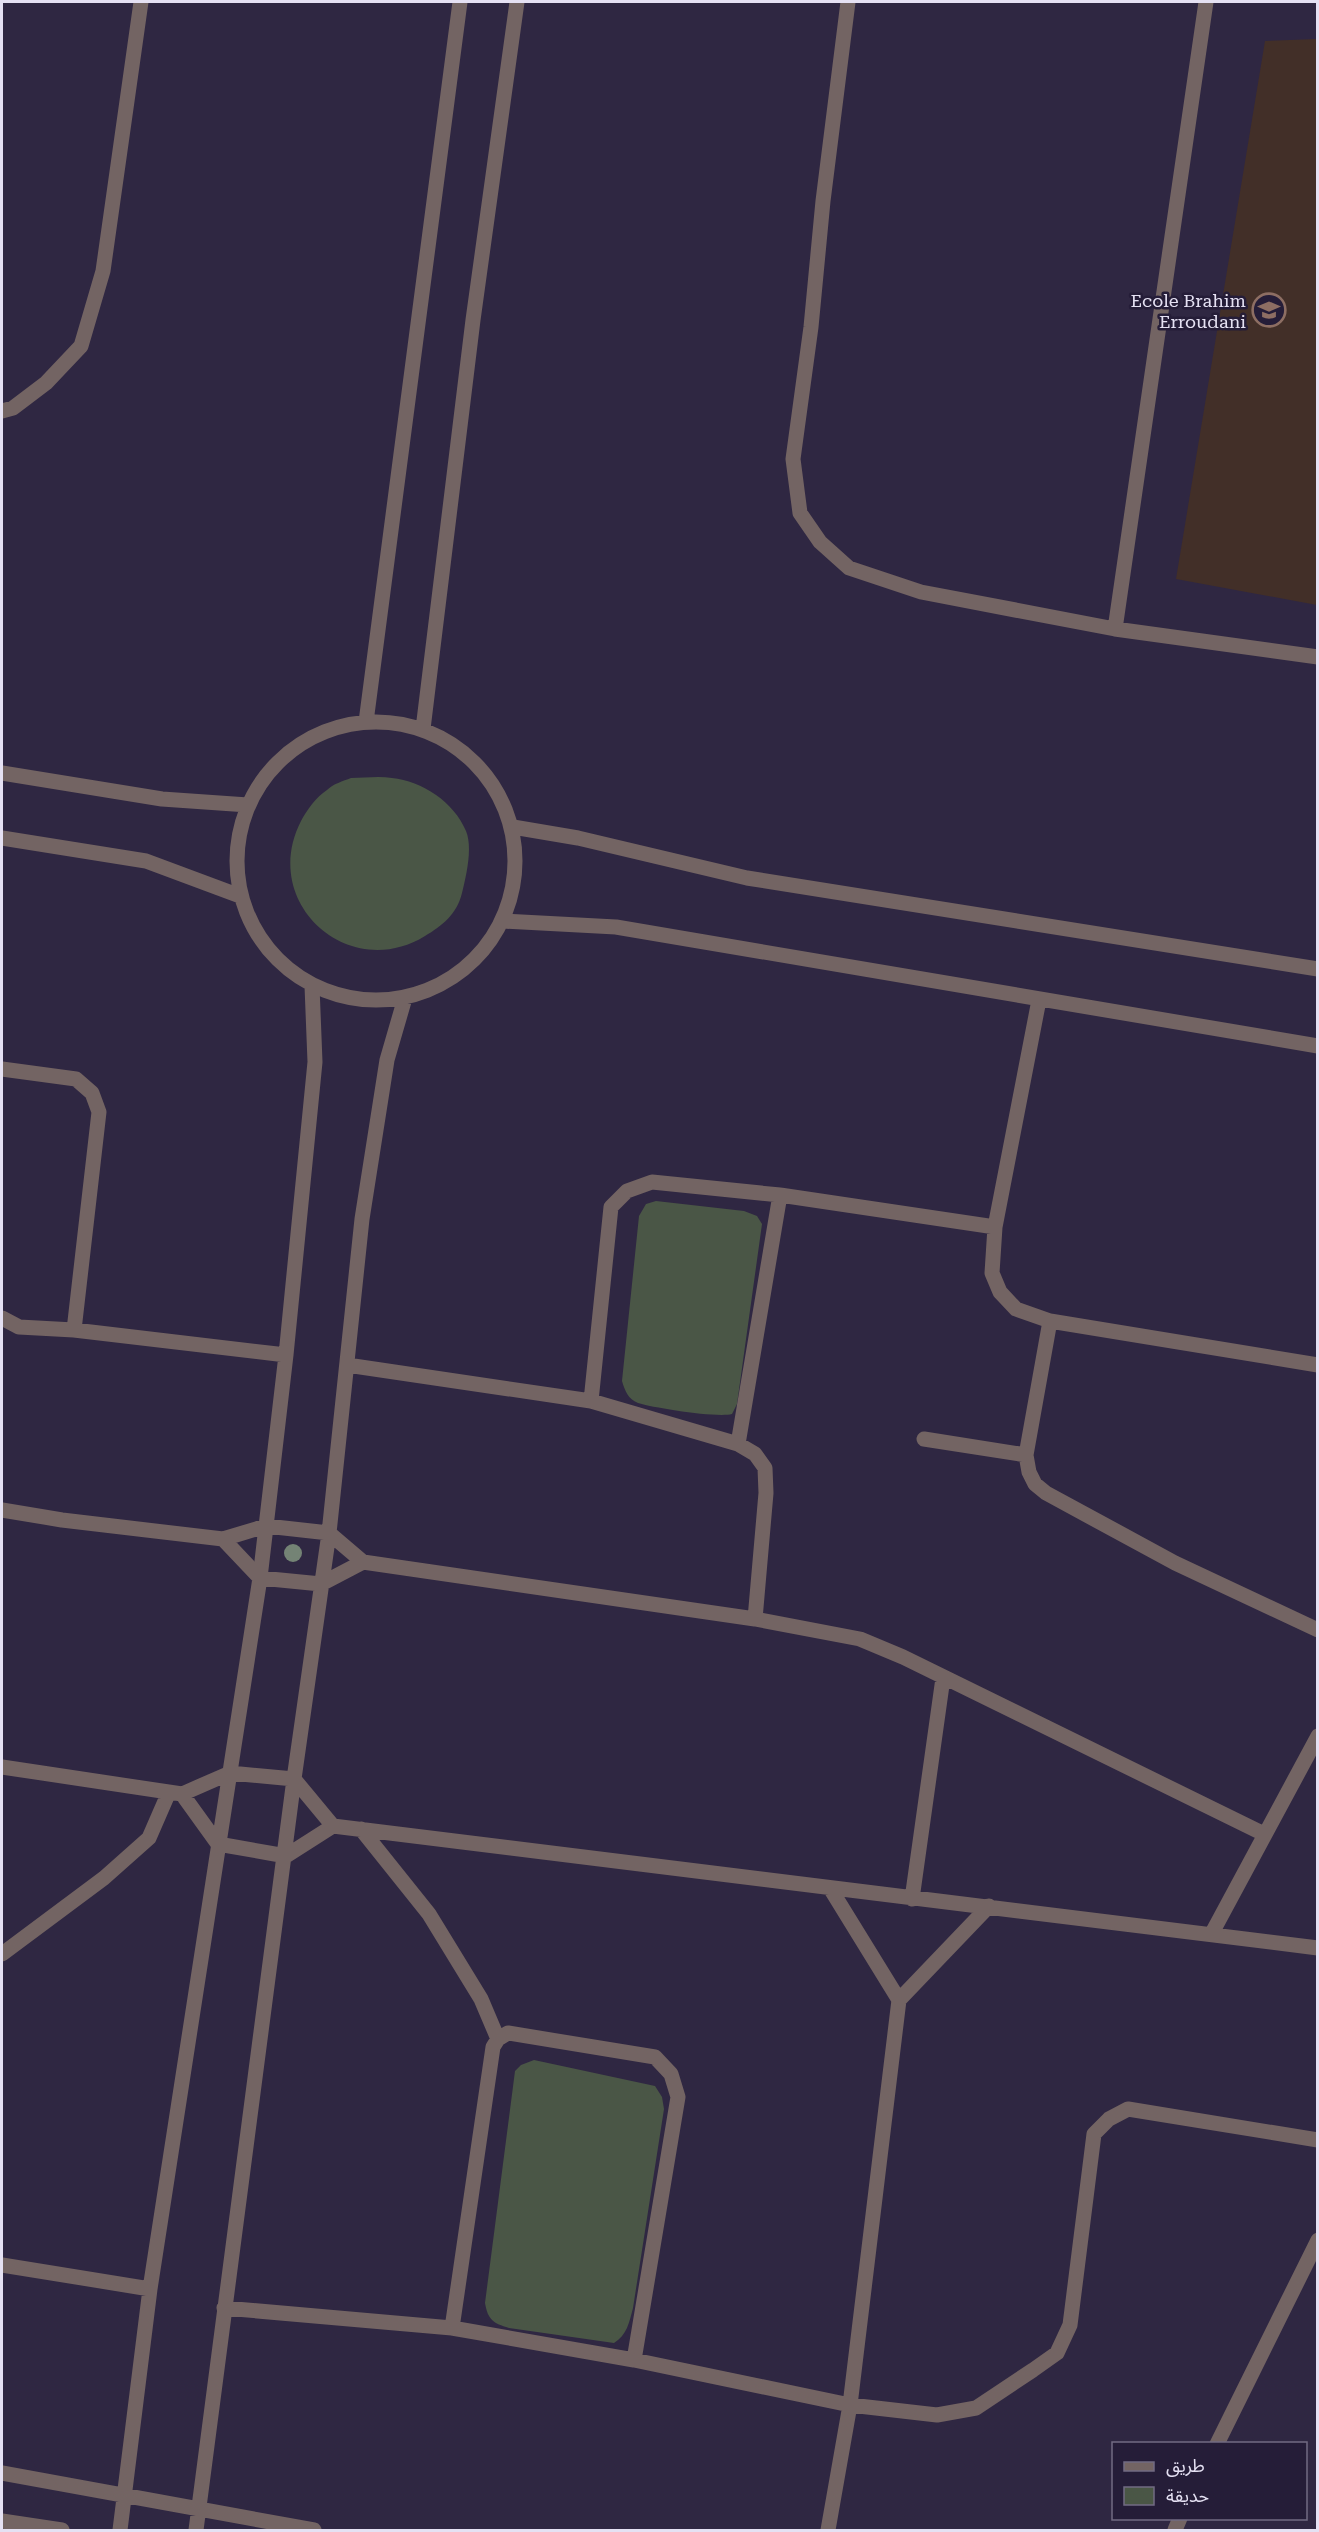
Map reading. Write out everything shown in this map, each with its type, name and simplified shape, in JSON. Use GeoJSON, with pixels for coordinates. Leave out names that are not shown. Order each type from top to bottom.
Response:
{"type":"FeatureCollection","features":[{"type":"Feature","properties":{"kind":"street"},"geometry":{"type":"LineString","coordinates":[[2,411],[13,408],[46,383],[81,346],[103,272],[141,2]]}},
{"type":"Feature","properties":{"kind":"street"},"geometry":{"type":"LineString","coordinates":[[366,722],[460,2]]}},
{"type":"Feature","properties":{"kind":"street"},"geometry":{"type":"LineString","coordinates":[[423,729],[473,320],[518,2]]}},
{"type":"Feature","properties":{"kind":"street"},"geometry":{"type":"LineString","coordinates":[[848,2],[824,190],[811,327],[793,459],[800,513],[820,542],[849,568],[921,592],[1115,629],[1317,657]]}},
{"type":"Feature","properties":{"kind":"street"},"geometry":{"type":"LineString","coordinates":[[1115,629],[1206,2]]}},
{"type":"Feature","properties":{"kind":"street"},"geometry":{"type":"LineString","coordinates":[[366,722],[395,723],[423,729],[463,751],[495,786],[513,827],[517,875],[503,921],[480,957],[446,983],[405,998],[358,1000],[312,986],[280,963],[255,932],[240,896],[236,865],[239,834],[248,805],[263,779],[284,756],[308,739],[336,728],[366,722]]}},
{"type":"Feature","properties":{"kind":"street"},"geometry":{"type":"LineString","coordinates":[[2,772],[162,799],[248,805]]}},
{"type":"Feature","properties":{"kind":"street"},"geometry":{"type":"LineString","coordinates":[[513,827],[578,838],[747,878],[1317,969]]}},
{"type":"Feature","properties":{"kind":"street"},"geometry":{"type":"LineString","coordinates":[[2,838],[146,861],[240,896]]}},
{"type":"Feature","properties":{"kind":"street"},"geometry":{"type":"LineString","coordinates":[[503,921],[616,927],[1317,1046]]}},
{"type":"Feature","properties":{"kind":"street"},"geometry":{"type":"LineString","coordinates":[[120,2530],[150,2289],[260,1578],[286,1355],[315,1062],[312,986]]}},
{"type":"Feature","properties":{"kind":"street"},"geometry":{"type":"LineString","coordinates":[[196,2530],[286,1856],[294,1779],[329,1533],[362,1219],[387,1060],[405,998]]}},
{"type":"Feature","properties":{"kind":"street"},"geometry":{"type":"LineString","coordinates":[[1039,1000],[995,1227],[992,1273],[1000,1292],[1016,1309],[1050,1321],[1317,1365]]}},
{"type":"Feature","properties":{"kind":"street"},"geometry":{"type":"LineString","coordinates":[[2,1069],[76,1079],[92,1093],[99,1112],[74,1330]]}},
{"type":"Feature","properties":{"kind":"street"},"geometry":{"type":"LineString","coordinates":[[591,1401],[611,1207],[627,1191],[652,1182],[780,1195],[995,1227]]}},
{"type":"Feature","properties":{"kind":"street"},"geometry":{"type":"LineString","coordinates":[[738,1444],[780,1195]]}},
{"type":"Feature","properties":{"kind":"street"},"geometry":{"type":"LineString","coordinates":[[2,1318],[19,1326],[74,1330],[286,1355]]}},
{"type":"Feature","properties":{"kind":"street"},"geometry":{"type":"LineString","coordinates":[[1050,1321],[1026,1455],[1029,1472],[1035,1484],[1046,1493],[1175,1563],[1317,1630]]}},
{"type":"Feature","properties":{"kind":"street"},"geometry":{"type":"LineString","coordinates":[[347,1365],[591,1401],[738,1444],[755,1454],[765,1468],[766,1493],[755,1619]]}},
{"type":"Feature","properties":{"kind":"street"},"geometry":{"type":"LineString","coordinates":[[924,1438],[1026,1455]]}},
{"type":"Feature","properties":{"kind":"street"},"geometry":{"type":"LineString","coordinates":[[2,1510],[62,1520],[223,1539],[266,1526],[329,1533],[363,1562],[755,1619],[860,1639],[903,1657],[1264,1834]]}},
{"type":"Feature","properties":{"kind":"street"},"geometry":{"type":"LineString","coordinates":[[223,1539],[260,1578],[321,1584],[363,1562]]}},
{"type":"Feature","properties":{"kind":"street"},"geometry":{"type":"LineString","coordinates":[[912,1899],[943,1678]]}},
{"type":"Feature","properties":{"kind":"street"},"geometry":{"type":"LineString","coordinates":[[1212,1934],[1317,1736]]}},
{"type":"Feature","properties":{"kind":"street"},"geometry":{"type":"LineString","coordinates":[[2,1767],[176,1793],[230,1773],[294,1779],[333,1826]]}},
{"type":"Feature","properties":{"kind":"street"},"geometry":{"type":"LineString","coordinates":[[176,1793],[218,1844],[286,1856],[333,1826],[1317,1948]]}},
{"type":"Feature","properties":{"kind":"street"},"geometry":{"type":"LineString","coordinates":[[2,1954],[104,1878],[149,1838],[176,1793]]}},
{"type":"Feature","properties":{"kind":"street"},"geometry":{"type":"LineString","coordinates":[[361,1829],[429,1914],[481,1999],[498,2039]]}},
{"type":"Feature","properties":{"kind":"street"},"geometry":{"type":"LineString","coordinates":[[830,1888],[899,2000]]}},
{"type":"Feature","properties":{"kind":"street"},"geometry":{"type":"LineString","coordinates":[[828,2530],[850,2405],[899,2000],[989,1906]]}},
{"type":"Feature","properties":{"kind":"street"},"geometry":{"type":"LineString","coordinates":[[452,2328],[494,2048],[498,2039],[508,2033],[655,2057],[671,2074],[678,2097],[634,2360]]}},
{"type":"Feature","properties":{"kind":"street"},"geometry":{"type":"LineString","coordinates":[[224,2308],[452,2328],[634,2360],[850,2405],[937,2415],[976,2408],[1057,2353],[1070,2325],[1094,2134],[1109,2119],[1128,2109],[1317,2140]]}},
{"type":"Feature","properties":{"kind":"street"},"geometry":{"type":"LineString","coordinates":[[1218,2442],[1317,2240]]}},
{"type":"Feature","properties":{"kind":"street"},"geometry":{"type":"LineString","coordinates":[[2,2265],[150,2289]]}},
{"type":"Feature","properties":{"kind":"street"},"geometry":{"type":"LineString","coordinates":[[2,2473],[314,2530]]}},
{"type":"Feature","properties":{"kind":"street"},"geometry":{"type":"LineString","coordinates":[[2,2521],[62,2530]]}},
{"type":"Feature","properties":{"kind":"shaded area","name":"Ecole Brahim Erroudani"},"geometry":{"type":"Polygon","coordinates":[[[1318,39],[1317,605],[1176,579],[1265,41],[1318,39]]]}},
{"type":"Feature","properties":{"kind":"green space"},"geometry":{"type":"Polygon","coordinates":[[[351,778],[392,778],[415,783],[425,788],[454,811],[468,838],[469,854],[465,879],[460,900],[453,913],[443,924],[425,936],[396,948],[368,949],[341,942],[319,927],[302,906],[292,880],[291,851],[303,817],[323,793],[335,784],[351,778]]]}},
{"type":"Feature","properties":{"kind":"green space"},"geometry":{"type":"Polygon","coordinates":[[[656,1201],[744,1211],[757,1216],[762,1224],[737,1404],[732,1414],[700,1414],[646,1405],[632,1399],[624,1388],[622,1381],[639,1216],[646,1204],[656,1201]]]}},
{"type":"Feature","properties":{"kind":"green space"},"geometry":{"type":"Polygon","coordinates":[[[534,2060],[655,2086],[662,2097],[664,2109],[633,2308],[625,2332],[614,2343],[509,2328],[492,2320],[486,2309],[515,2071],[521,2065],[534,2060]]]}},
{"type":"Feature","properties":{"kind":"place","name":"Ecole Brahim Erroudani"},"geometry":{"type":"Point","coordinates":[1269,310]}}]}
